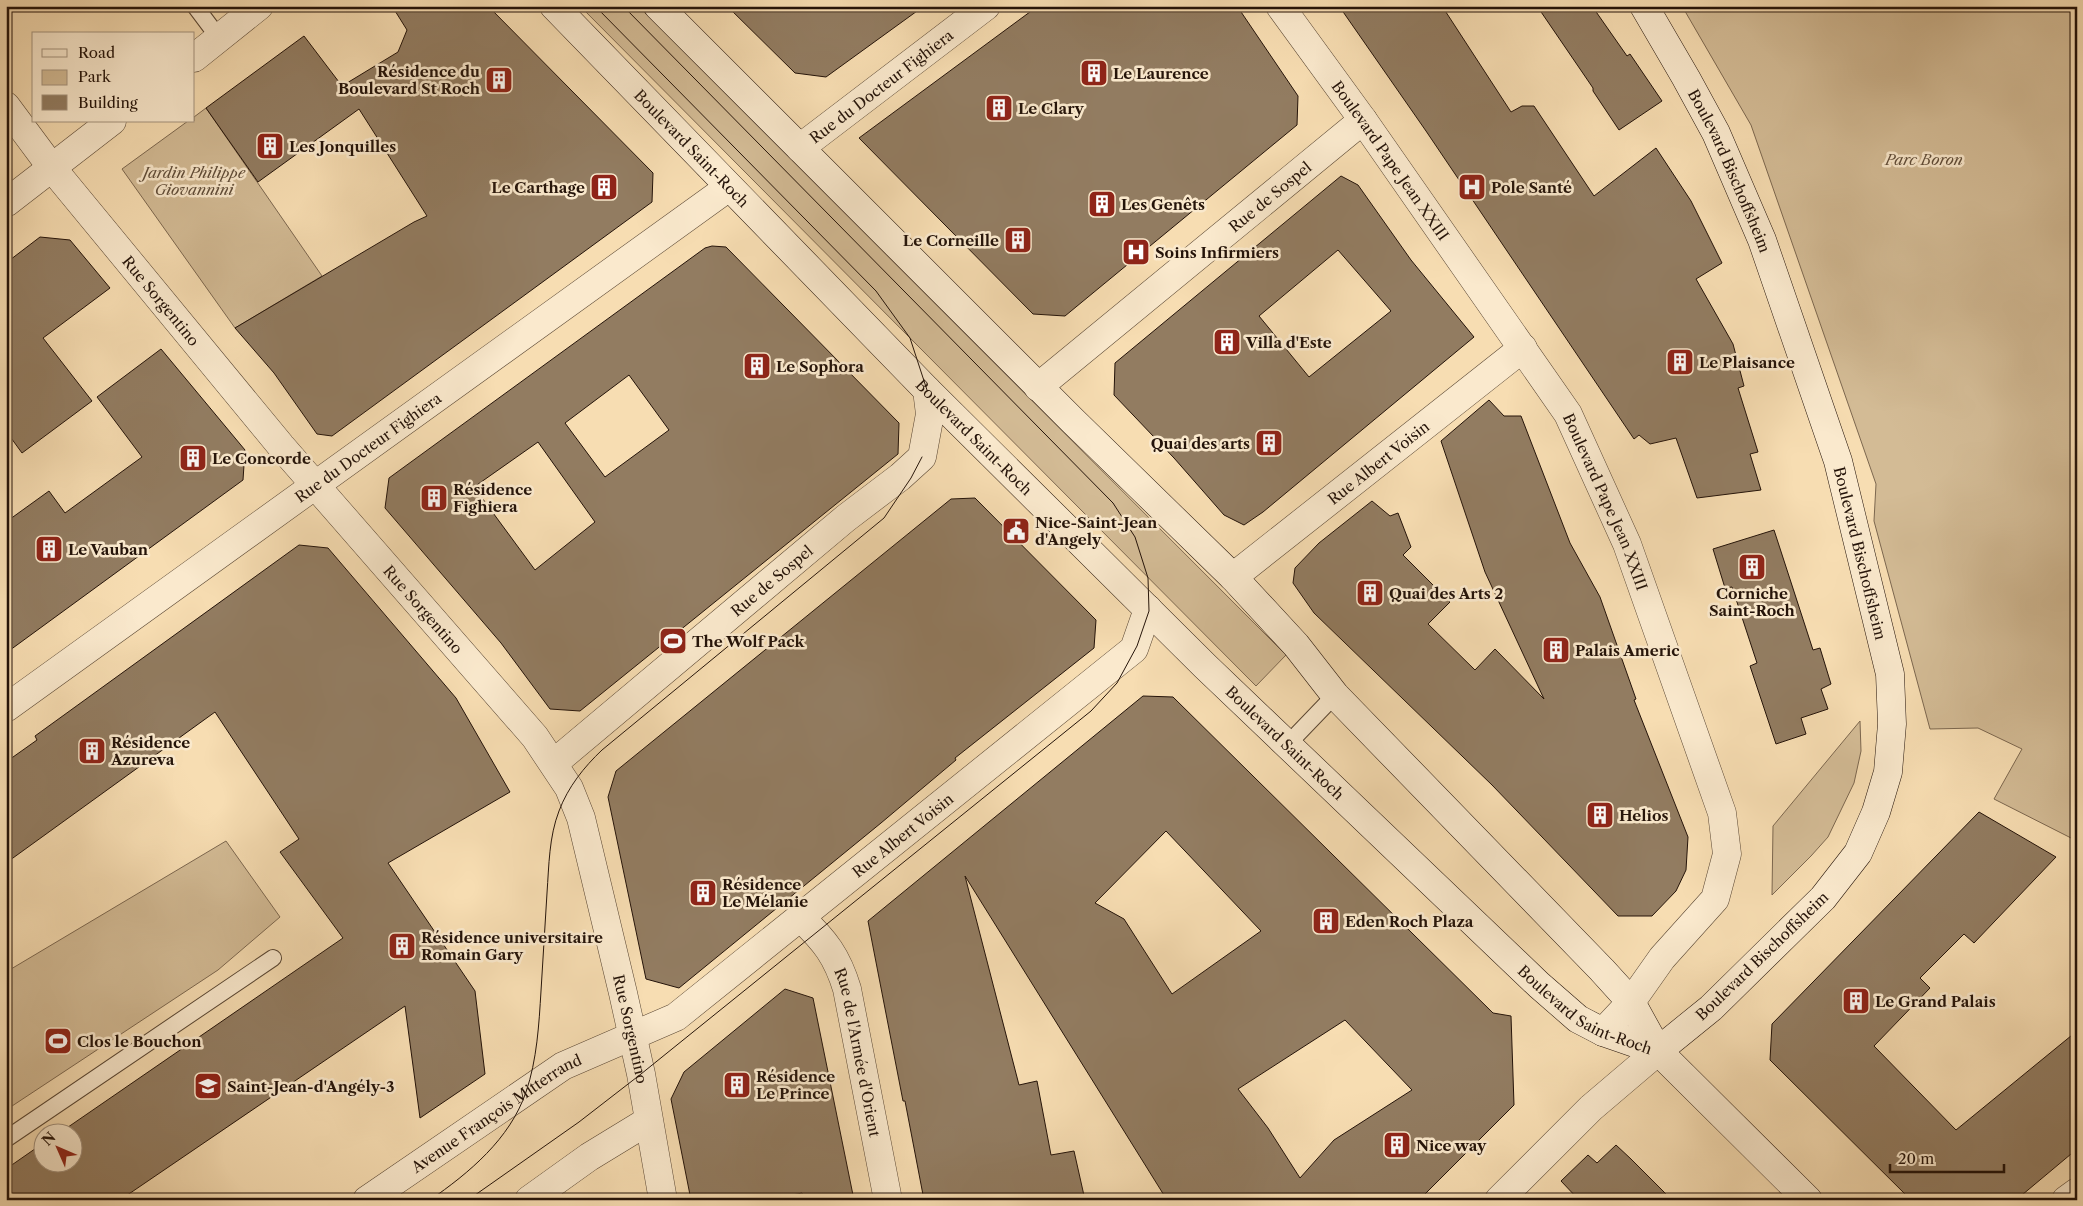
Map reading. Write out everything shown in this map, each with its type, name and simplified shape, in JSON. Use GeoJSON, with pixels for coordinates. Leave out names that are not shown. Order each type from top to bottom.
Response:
{"type":"FeatureCollection","features":[{"type":"Feature","properties":{"kind":"street"},"geometry":{"type":"LineString","coordinates":[[195,57],[259,6]]}},
{"type":"Feature","properties":{"kind":"street","name":"Boulevard Saint-Roch"},"geometry":{"type":"LineString","coordinates":[[554,6],[927,390],[1287,745],[1540,985],[1578,1019],[1603,1032],[1658,1051]]}},
{"type":"Feature","properties":{"kind":"street","name":"Boulevard Saint-Roch"},"geometry":{"type":"LineString","coordinates":[[658,6],[1038,387],[1233,577],[1296,645],[1334,695],[1631,1002],[1658,1051]]}},
{"type":"Feature","properties":{"kind":"street","name":"Rue du Docteur Fighiera"},"geometry":{"type":"LineString","coordinates":[[800,148],[986,6]]}},
{"type":"Feature","properties":{"kind":"street","name":"Boulevard Pape Jean XXIII"},"geometry":{"type":"LineString","coordinates":[[1280,6],[1363,120],[1568,414],[1627,544],[1722,813],[1727,854],[1715,899],[1662,958],[1631,1002],[1603,1032]]}},
{"type":"Feature","properties":{"kind":"street","name":"Boulevard Bischoffsheim"},"geometry":{"type":"LineString","coordinates":[[1499,1200],[1591,1108],[1711,1008],[1823,898],[1858,853],[1876,812],[1888,772],[1892,724],[1890,674],[1835,452],[1762,240],[1720,142],[1686,78],[1644,6]]}},
{"type":"Feature","properties":{"kind":"street","name":"Rue Sorgentino"},"geometry":{"type":"LineString","coordinates":[[6,106],[52,168],[315,486],[535,737],[554,763],[569,788],[581,818],[632,1036],[663,1200]]}},
{"type":"Feature","properties":{"kind":"street","name":"Rue de Sospel"},"geometry":{"type":"LineString","coordinates":[[1038,387],[1363,120]]}},
{"type":"Feature","properties":{"kind":"street"},"geometry":{"type":"LineString","coordinates":[[6,203],[111,122]]}},
{"type":"Feature","properties":{"kind":"street","name":"Rue du Docteur Fighiera"},"geometry":{"type":"LineString","coordinates":[[6,708],[730,186]]}},
{"type":"Feature","properties":{"kind":"street","name":"Rue Albert Voisin"},"geometry":{"type":"LineString","coordinates":[[1233,577],[1523,348]]}},
{"type":"Feature","properties":{"kind":"street","name":"Rue de Sospel"},"geometry":{"type":"LineString","coordinates":[[554,763],[846,518],[900,477],[922,457],[930,414],[927,390]]}},
{"type":"Feature","properties":{"kind":"street","name":"Rue Albert Voisin"},"geometry":{"type":"LineString","coordinates":[[632,1036],[676,1017],[1134,648],[1148,609]]}},
{"type":"Feature","properties":{"kind":"street","name":"Rue de l'Armée d'Orient"},"geometry":{"type":"LineString","coordinates":[[801,918],[831,949],[840,968],[846,988],[888,1200]]}},
{"type":"Feature","properties":{"kind":"street","name":"Avenue François Mitterrand"},"geometry":{"type":"LineString","coordinates":[[367,1200],[563,1066],[632,1036]]}},
{"type":"Feature","properties":{"kind":"street"},"geometry":{"type":"LineString","coordinates":[[1658,1051],[1806,1199]]}},
{"type":"Feature","properties":{"kind":"street"},"geometry":{"type":"LineString","coordinates":[[529,1200],[589,1157],[648,1121]]}},
{"type":"Feature","properties":{"kind":"street"},"geometry":{"type":"LineString","coordinates":[[2066,1200],[2077,1192]]}},
{"type":"Feature","properties":{"kind":"lane"},"geometry":{"type":"LineString","coordinates":[[195,6],[219,38]]}},
{"type":"Feature","properties":{"kind":"lane"},"geometry":{"type":"LineString","coordinates":[[1287,745],[1334,695]]}},
{"type":"Feature","properties":{"kind":"lane"},"geometry":{"type":"LineString","coordinates":[[6,1139],[273,958]]}},
{"type":"Feature","properties":{"kind":"green space"},"geometry":{"type":"Polygon","coordinates":[[[580,6],[638,6],[1286,655],[1256,686],[580,6]]]}},
{"type":"Feature","properties":{"kind":"green space","name":"Parc Boron"},"geometry":{"type":"Polygon","coordinates":[[[1682,6],[2077,6],[2077,841],[1994,799],[2022,749],[1978,728],[1930,729],[1874,521],[1876,484],[1751,125],[1682,6]]]}},
{"type":"Feature","properties":{"kind":"green space","name":"Jardin Philippe Giovannini"},"geometry":{"type":"Polygon","coordinates":[[[206,108],[322,276],[235,328],[122,169],[187,122],[195,122],[195,116],[206,108]]]}},
{"type":"Feature","properties":{"kind":"green space"},"geometry":{"type":"Polygon","coordinates":[[[1860,721],[1861,751],[1854,783],[1828,837],[1772,895],[1773,826],[1860,721]]]}},
{"type":"Feature","properties":{"kind":"green space","name":"Clos le Bouchon"},"geometry":{"type":"Polygon","coordinates":[[[226,841],[280,917],[218,970],[6,1110],[6,972],[226,841]]]}},
{"type":"Feature","properties":{"kind":"building"},"geometry":{"type":"Polygon","coordinates":[[[392,6],[488,6],[653,173],[652,202],[332,436],[317,434],[274,373],[235,328],[427,216],[359,109],[258,182],[206,108],[304,36],[342,86],[398,52],[407,30],[392,6]]]}},
{"type":"Feature","properties":{"kind":"building"},"geometry":{"type":"Polygon","coordinates":[[[727,6],[924,6],[826,77],[795,73],[727,6]]]}},
{"type":"Feature","properties":{"kind":"building"},"geometry":{"type":"Polygon","coordinates":[[[1038,6],[1237,6],[1298,96],[1297,125],[1065,316],[1033,314],[859,138],[1038,6]]]}},
{"type":"Feature","properties":{"kind":"building"},"geometry":{"type":"Polygon","coordinates":[[[1339,6],[1442,6],[1511,112],[1522,106],[1534,106],[1594,196],[1656,148],[1691,201],[1722,263],[1696,279],[1733,344],[1744,386],[1738,388],[1758,452],[1750,454],[1761,490],[1697,498],[1676,438],[1650,444],[1639,435],[1634,439],[1426,131],[1339,6]]]}},
{"type":"Feature","properties":{"kind":"building"},"geometry":{"type":"Polygon","coordinates":[[[1537,6],[1592,6],[1627,56],[1630,54],[1662,101],[1619,130],[1537,6]]]}},
{"type":"Feature","properties":{"kind":"building"},"geometry":{"type":"Polygon","coordinates":[[[1341,176],[1358,185],[1411,260],[1474,337],[1263,512],[1244,525],[1224,515],[1174,458],[1114,395],[1115,363],[1341,176]],[[1338,250],[1259,316],[1309,377],[1391,311],[1338,250]]]}},
{"type":"Feature","properties":{"kind":"building"},"geometry":{"type":"Polygon","coordinates":[[[40,237],[70,240],[110,288],[43,338],[92,401],[22,453],[6,431],[6,263],[40,237]]]}},
{"type":"Feature","properties":{"kind":"building"},"geometry":{"type":"Polygon","coordinates":[[[712,246],[726,247],[899,423],[898,454],[580,711],[550,709],[501,643],[385,508],[389,478],[705,248],[712,246]],[[629,375],[565,423],[605,477],[669,430],[629,375]],[[538,442],[474,487],[535,570],[595,522],[538,442]]]}},
{"type":"Feature","properties":{"kind":"building","name":"Le Concorde"},"geometry":{"type":"Polygon","coordinates":[[[161,349],[245,450],[243,480],[6,653],[6,522],[49,491],[65,513],[142,457],[97,397],[161,349]]]}},
{"type":"Feature","properties":{"kind":"building"},"geometry":{"type":"Polygon","coordinates":[[[1489,400],[1504,416],[1521,416],[1570,543],[1600,597],[1636,699],[1634,700],[1688,837],[1686,870],[1676,891],[1652,916],[1618,916],[1492,785],[1314,613],[1293,583],[1295,568],[1319,543],[1372,501],[1390,516],[1398,513],[1411,547],[1403,555],[1450,602],[1428,624],[1475,670],[1495,649],[1544,699],[1485,572],[1441,441],[1489,400]]]}},
{"type":"Feature","properties":{"kind":"building"},"geometry":{"type":"Polygon","coordinates":[[[975,498],[1096,620],[1094,648],[955,758],[956,760],[881,823],[679,988],[646,979],[608,797],[616,771],[951,499],[975,498]]]}},
{"type":"Feature","properties":{"kind":"building"},"geometry":{"type":"Polygon","coordinates":[[[1774,530],[1813,650],[1820,648],[1831,684],[1821,689],[1828,709],[1801,718],[1806,734],[1776,744],[1750,666],[1757,663],[1732,587],[1725,588],[1713,549],[1774,530]]]}},
{"type":"Feature","properties":{"kind":"building"},"geometry":{"type":"Polygon","coordinates":[[[299,545],[328,548],[456,698],[510,792],[388,863],[475,991],[485,1074],[420,1118],[405,1006],[120,1200],[6,1200],[6,1169],[32,1151],[32,1174],[82,1174],[82,1124],[73,1124],[343,938],[280,852],[299,839],[215,712],[6,863],[6,762],[37,740],[35,736],[299,545]]]}},
{"type":"Feature","properties":{"kind":"building"},"geometry":{"type":"Polygon","coordinates":[[[1143,696],[1173,697],[1493,1013],[1511,1016],[1514,1105],[1419,1200],[1167,1200],[965,876],[1019,1085],[1037,1081],[1051,1155],[1074,1151],[1085,1200],[924,1200],[868,921],[1143,696]],[[1166,831],[1095,903],[1124,919],[1172,994],[1261,931],[1166,831]],[[1345,1020],[1238,1089],[1268,1128],[1300,1178],[1334,1140],[1412,1090],[1345,1020]]]}},
{"type":"Feature","properties":{"kind":"building","name":"Le Grand Palais"},"geometry":{"type":"Polygon","coordinates":[[[1979,812],[2056,857],[1974,943],[1964,934],[1920,978],[1930,988],[1874,1046],[1956,1130],[2077,1031],[2077,1149],[2016,1200],[1911,1200],[1770,1060],[1772,1024],[1979,812]]]}},
{"type":"Feature","properties":{"kind":"building"},"geometry":{"type":"Polygon","coordinates":[[[785,989],[813,998],[854,1200],[804,1200],[802,1193],[768,1200],[691,1200],[671,1099],[684,1072],[785,989]]]}},
{"type":"Feature","properties":{"kind":"building"},"geometry":{"type":"Polygon","coordinates":[[[1616,1145],[1672,1200],[1579,1200],[1561,1181],[1588,1155],[1597,1163],[1616,1145]]]}},
{"type":"Feature","properties":{"kind":"tram line"},"geometry":{"type":"LineString","coordinates":[[595,6],[876,291],[910,338],[927,390]]}},
{"type":"Feature","properties":{"kind":"tram line"},"geometry":{"type":"LineString","coordinates":[[468,1200],[579,1122],[641,1074],[1091,711],[1117,683],[1137,646],[1149,611],[1148,578],[1135,537],[1113,503],[623,6]]}},
{"type":"Feature","properties":{"kind":"tram line"},"geometry":{"type":"LineString","coordinates":[[430,1200],[487,1154],[510,1125],[526,1092],[533,1067],[538,1029],[551,841],[559,811],[572,786],[583,770],[602,750],[884,518],[911,478],[922,457]]}},
{"type":"Feature","properties":{"kind":"place","name":"Le Laurence"},"geometry":{"type":"Point","coordinates":[1094,73]}},
{"type":"Feature","properties":{"kind":"place","name":"Résidence du Boulevard St Roch"},"geometry":{"type":"Point","coordinates":[499,80]}},
{"type":"Feature","properties":{"kind":"place","name":"Le Clary"},"geometry":{"type":"Point","coordinates":[999,108]}},
{"type":"Feature","properties":{"kind":"place","name":"Les Jonquilles"},"geometry":{"type":"Point","coordinates":[270,146]}},
{"type":"Feature","properties":{"kind":"place","name":"Le Carthage"},"geometry":{"type":"Point","coordinates":[604,187]}},
{"type":"Feature","properties":{"kind":"place","name":"Pole Santé"},"geometry":{"type":"Point","coordinates":[1472,187]}},
{"type":"Feature","properties":{"kind":"place","name":"Les Genêts"},"geometry":{"type":"Point","coordinates":[1102,204]}},
{"type":"Feature","properties":{"kind":"place","name":"Le Corneille"},"geometry":{"type":"Point","coordinates":[1018,240]}},
{"type":"Feature","properties":{"kind":"place","name":"Soins Infirmiers"},"geometry":{"type":"Point","coordinates":[1136,252]}},
{"type":"Feature","properties":{"kind":"place","name":"Villa d'Este"},"geometry":{"type":"Point","coordinates":[1227,342]}},
{"type":"Feature","properties":{"kind":"place","name":"Le Plaisance"},"geometry":{"type":"Point","coordinates":[1680,362]}},
{"type":"Feature","properties":{"kind":"place","name":"Le Sophora"},"geometry":{"type":"Point","coordinates":[757,366]}},
{"type":"Feature","properties":{"kind":"place","name":"Quai des arts"},"geometry":{"type":"Point","coordinates":[1269,443]}},
{"type":"Feature","properties":{"kind":"place","name":"Le Concorde"},"geometry":{"type":"Point","coordinates":[193,458]}},
{"type":"Feature","properties":{"kind":"place","name":"Résidence Fighiera"},"geometry":{"type":"Point","coordinates":[434,498]}},
{"type":"Feature","properties":{"kind":"place","name":"Nice-Saint-Jean d'Angely"},"geometry":{"type":"Point","coordinates":[1016,531]}},
{"type":"Feature","properties":{"kind":"place","name":"Le Vauban"},"geometry":{"type":"Point","coordinates":[49,549]}},
{"type":"Feature","properties":{"kind":"place","name":"Corniche Saint-Roch"},"geometry":{"type":"Point","coordinates":[1752,567]}},
{"type":"Feature","properties":{"kind":"place","name":"Quai des Arts 2"},"geometry":{"type":"Point","coordinates":[1370,593]}},
{"type":"Feature","properties":{"kind":"place","name":"The Wolf Pack"},"geometry":{"type":"Point","coordinates":[673,641]}},
{"type":"Feature","properties":{"kind":"place","name":"Palais Americ"},"geometry":{"type":"Point","coordinates":[1556,650]}},
{"type":"Feature","properties":{"kind":"place","name":"Résidence Azureva"},"geometry":{"type":"Point","coordinates":[92,751]}},
{"type":"Feature","properties":{"kind":"place","name":"Helios"},"geometry":{"type":"Point","coordinates":[1600,815]}},
{"type":"Feature","properties":{"kind":"place","name":"Résidence Le Mélanie"},"geometry":{"type":"Point","coordinates":[703,893]}},
{"type":"Feature","properties":{"kind":"place","name":"Eden Roch Plaza"},"geometry":{"type":"Point","coordinates":[1326,921]}},
{"type":"Feature","properties":{"kind":"place","name":"Résidence universitaire Romain Gary"},"geometry":{"type":"Point","coordinates":[402,946]}},
{"type":"Feature","properties":{"kind":"place","name":"Le Grand Palais"},"geometry":{"type":"Point","coordinates":[1856,1001]}},
{"type":"Feature","properties":{"kind":"place","name":"Clos le Bouchon"},"geometry":{"type":"Point","coordinates":[58,1041]}},
{"type":"Feature","properties":{"kind":"place","name":"Résidence Le Prince"},"geometry":{"type":"Point","coordinates":[737,1085]}},
{"type":"Feature","properties":{"kind":"place","name":"Saint-Jean-d'Angély-3"},"geometry":{"type":"Point","coordinates":[208,1086]}},
{"type":"Feature","properties":{"kind":"place","name":"Nice way"},"geometry":{"type":"Point","coordinates":[1397,1145]}}]}
